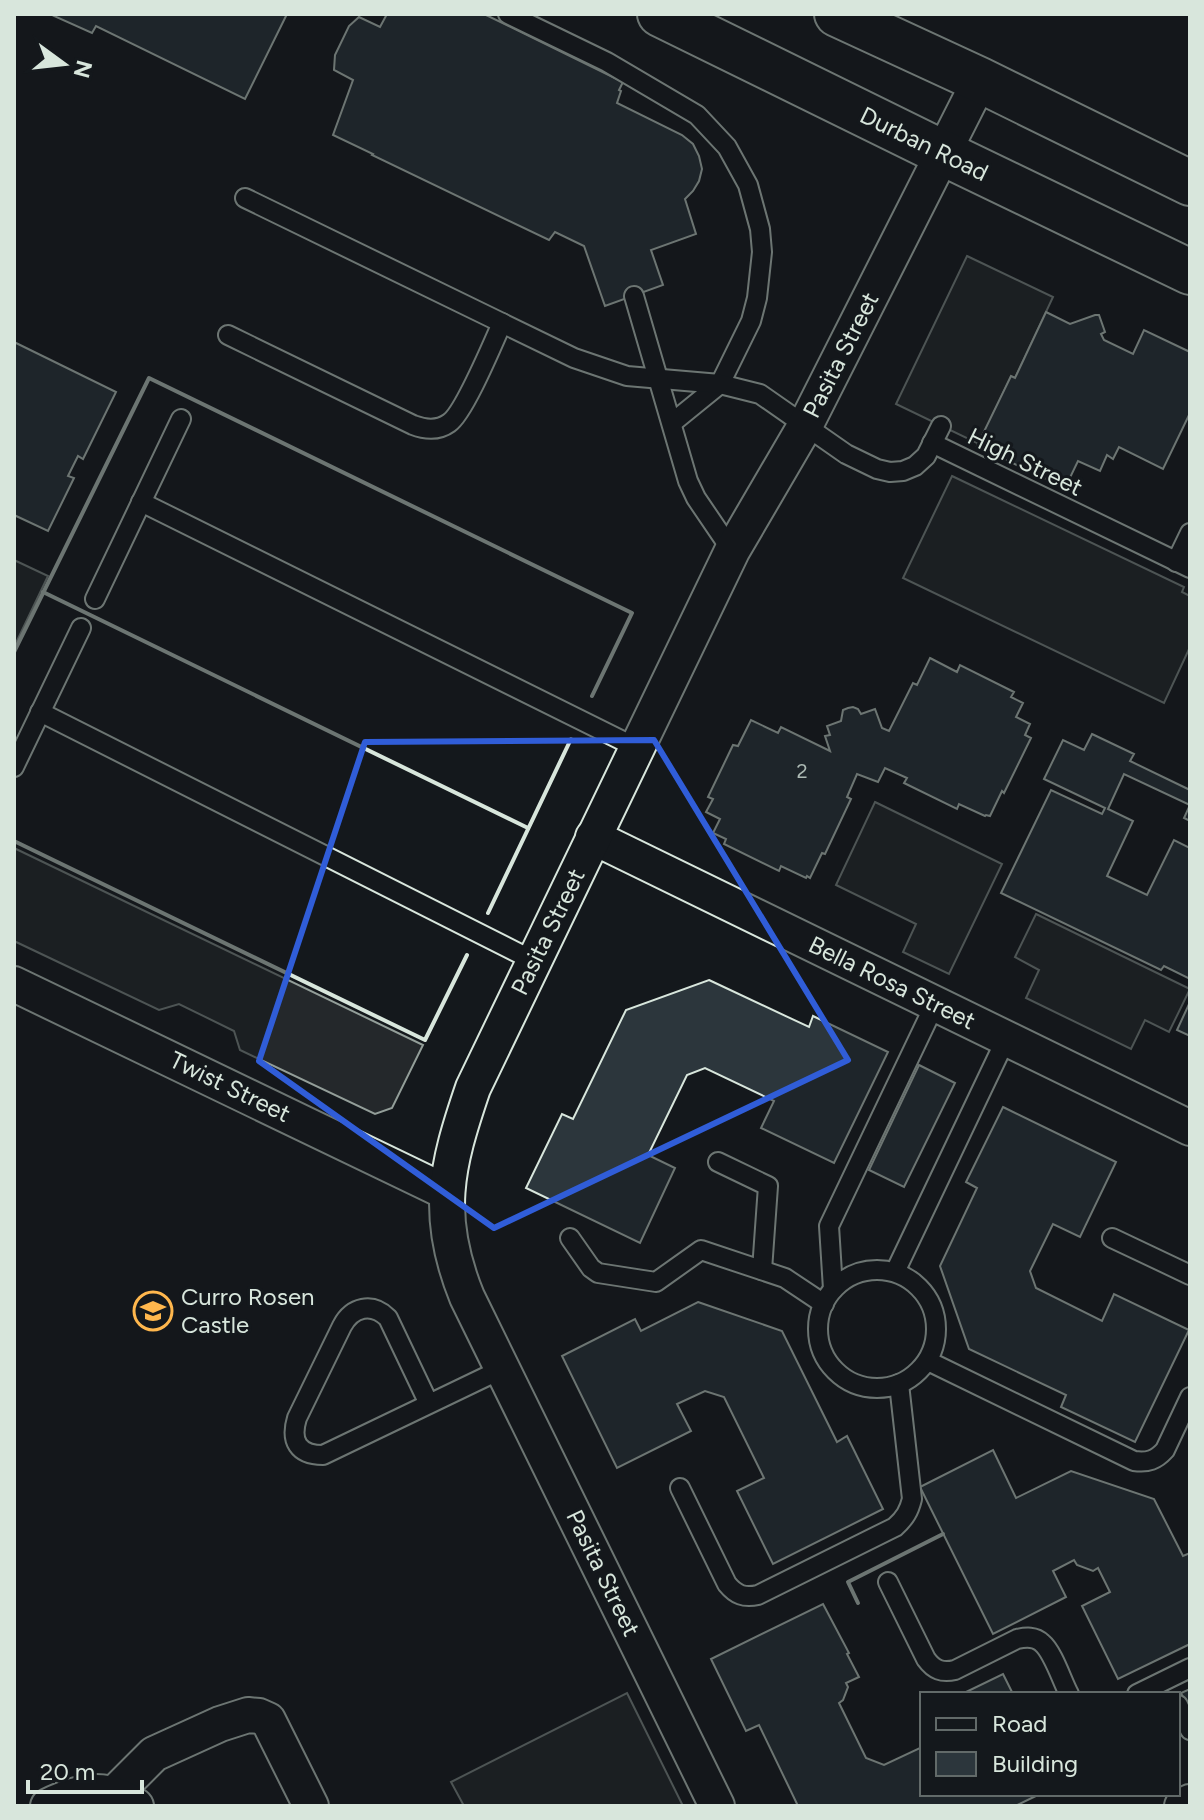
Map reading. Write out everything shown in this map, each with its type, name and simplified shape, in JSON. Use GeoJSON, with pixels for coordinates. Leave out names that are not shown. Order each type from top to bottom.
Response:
{"type":"FeatureCollection","features":[{"type":"Feature","properties":{"kind":"main road","name":"Durban Road"},"geometry":{"type":"LineString","coordinates":[[660,14],[1190,272]]}},
{"type":"Feature","properties":{"kind":"main road"},"geometry":{"type":"LineString","coordinates":[[837,14],[1190,183]]}},
{"type":"Feature","properties":{"kind":"street","name":"Pasita Street"},"geometry":{"type":"LineString","coordinates":[[717,1806],[457,1274],[448,1225],[446,1192],[450,1162],[473,1088],[732,551],[805,426],[980,80]]}},
{"type":"Feature","properties":{"kind":"street","name":"Bella Rosa Street"},"geometry":{"type":"LineString","coordinates":[[593,837],[1190,1128]]}},
{"type":"Feature","properties":{"kind":"street","name":"Twist Street"},"geometry":{"type":"LineString","coordinates":[[14,984],[446,1192]]}},
{"type":"Feature","properties":{"kind":"street"},"geometry":{"type":"LineString","coordinates":[[48,1806],[85,1791],[125,1800],[154,1754],[220,1724],[248,1715],[268,1720],[311,1806]]}},
{"type":"Feature","properties":{"kind":"street"},"geometry":{"type":"LineString","coordinates":[[1182,1806],[1190,1802]]}},
{"type":"Feature","properties":{"kind":"lane"},"geometry":{"type":"LineString","coordinates":[[508,14],[607,62],[697,115],[727,147],[752,196],[760,229],[761,275],[751,321],[720,384],[672,423]]}},
{"type":"Feature","properties":{"kind":"lane","name":"High Street"},"geometry":{"type":"LineString","coordinates":[[245,198],[574,358],[627,376],[720,384],[760,394],[846,454],[877,469],[903,471],[915,466],[926,456],[932,443],[1183,565]]}},
{"type":"Feature","properties":{"kind":"lane"},"geometry":{"type":"LineString","coordinates":[[634,296],[688,481],[732,551]]}},
{"type":"Feature","properties":{"kind":"lane"},"geometry":{"type":"LineString","coordinates":[[228,335],[413,425],[433,430],[442,428],[457,416],[502,323]]}},
{"type":"Feature","properties":{"kind":"lane"},"geometry":{"type":"LineString","coordinates":[[95,599],[181,419]]}},
{"type":"Feature","properties":{"kind":"lane"},"geometry":{"type":"LineString","coordinates":[[932,443],[941,426]]}},
{"type":"Feature","properties":{"kind":"lane"},"geometry":{"type":"LineString","coordinates":[[141,502],[637,748]]}},
{"type":"Feature","properties":{"kind":"lane"},"geometry":{"type":"LineString","coordinates":[[1183,565],[1190,533]]}},
{"type":"Feature","properties":{"kind":"lane"},"geometry":{"type":"LineString","coordinates":[[14,767],[81,628]]}},
{"type":"Feature","properties":{"kind":"lane"},"geometry":{"type":"LineString","coordinates":[[40,712],[534,961]]}},
{"type":"Feature","properties":{"kind":"lane"},"geometry":{"type":"LineString","coordinates":[[828,1297],[846,1279],[861,1272],[895,1272],[907,1278],[919,1287],[934,1311],[935,1340],[928,1361],[914,1376],[899,1384],[873,1389],[857,1385],[843,1378],[831,1366],[823,1352],[819,1320],[828,1297],[829,1226],[935,1004]]}},
{"type":"Feature","properties":{"kind":"lane"},"geometry":{"type":"LineString","coordinates":[[895,1272],[1006,1039]]}},
{"type":"Feature","properties":{"kind":"lane"},"geometry":{"type":"LineString","coordinates":[[718,1162],[768,1186],[762,1270]]}},
{"type":"Feature","properties":{"kind":"lane"},"geometry":{"type":"LineString","coordinates":[[570,1238],[598,1273],[656,1282],[701,1250],[785,1278],[828,1297]]}},
{"type":"Feature","properties":{"kind":"lane"},"geometry":{"type":"LineString","coordinates":[[1112,1238],[1190,1275]]}},
{"type":"Feature","properties":{"kind":"lane"},"geometry":{"type":"LineString","coordinates":[[429,1404],[388,1318],[374,1309],[355,1310],[342,1326],[297,1418],[294,1439],[306,1453],[323,1455],[502,1369]]}},
{"type":"Feature","properties":{"kind":"lane"},"geometry":{"type":"LineString","coordinates":[[928,1361],[1134,1461],[1151,1461],[1159,1457],[1190,1397]]}},
{"type":"Feature","properties":{"kind":"lane"},"geometry":{"type":"LineString","coordinates":[[680,1488],[727,1584],[740,1596],[758,1595],[895,1527],[904,1519],[912,1499],[899,1384]]}},
{"type":"Feature","properties":{"kind":"lane"},"geometry":{"type":"LineString","coordinates":[[888,1582],[931,1666],[947,1672],[955,1670],[1017,1639],[1034,1638],[1047,1649],[1068,1692]]}},
{"type":"Feature","properties":{"kind":"lane"},"geometry":{"type":"LineString","coordinates":[[1146,1692],[1169,1687],[1190,1668]]}},
{"type":"Feature","properties":{"kind":"lane"},"geometry":{"type":"LineString","coordinates":[[1180,1709],[1190,1730]]}},
{"type":"Feature","properties":{"kind":"highlighted area"},"geometry":{"type":"Polygon","coordinates":[[[654,740],[848,1060],[494,1228],[259,1061],[365,742],[654,740]]]}},
{"type":"Feature","properties":{"kind":"shaded area"},"geometry":{"type":"Polygon","coordinates":[[[967,256],[1053,297],[1015,378],[1011,376],[979,444],[896,404],[967,256]]]}},
{"type":"Feature","properties":{"kind":"shaded area"},"geometry":{"type":"Polygon","coordinates":[[[952,476],[1184,587],[1182,592],[1190,596],[1190,647],[1164,703],[903,578],[952,476]]]}},
{"type":"Feature","properties":{"kind":"shaded area"},"geometry":{"type":"Polygon","coordinates":[[[14,560],[48,576],[14,647],[14,560]]]}},
{"type":"Feature","properties":{"kind":"shaded area"},"geometry":{"type":"Polygon","coordinates":[[[875,802],[1002,864],[949,974],[903,952],[916,924],[836,885],[875,802]]]}},
{"type":"Feature","properties":{"kind":"shaded area"},"geometry":{"type":"Polygon","coordinates":[[[14,848],[423,1045],[392,1108],[375,1114],[240,1050],[234,1031],[179,1004],[159,1010],[14,941],[14,848]]]}},
{"type":"Feature","properties":{"kind":"shaded area"},"geometry":{"type":"Polygon","coordinates":[[[1036,914],[1190,989],[1169,1032],[1145,1020],[1131,1049],[1026,998],[1039,970],[1015,957],[1036,914]]]}},
{"type":"Feature","properties":{"kind":"shaded area"},"geometry":{"type":"Polygon","coordinates":[[[627,1693],[683,1806],[464,1806],[451,1782],[627,1693]]]}},
{"type":"Feature","properties":{"kind":"building"},"geometry":{"type":"Polygon","coordinates":[[[287,14],[245,99],[96,26],[92,33],[54,16],[287,14]]]}},
{"type":"Feature","properties":{"kind":"building"},"geometry":{"type":"Polygon","coordinates":[[[387,14],[484,14],[623,82],[617,103],[682,135],[693,144],[702,169],[699,181],[685,199],[696,234],[651,250],[663,285],[605,306],[584,246],[555,232],[549,240],[333,135],[353,80],[334,70],[335,55],[349,26],[359,17],[380,27],[387,14]]]}},
{"type":"Feature","properties":{"kind":"building"},"geometry":{"type":"Polygon","coordinates":[[[1046,312],[1070,324],[1099,315],[1105,332],[1101,334],[1104,340],[1133,354],[1144,330],[1190,352],[1190,413],[1163,469],[1119,447],[1113,459],[1107,455],[1100,471],[1078,461],[1065,488],[977,446],[1011,376],[1015,378],[1046,312]]]}},
{"type":"Feature","properties":{"kind":"building"},"geometry":{"type":"Polygon","coordinates":[[[14,342],[116,392],[83,459],[78,456],[68,476],[74,478],[48,531],[14,515],[14,342]]]}},
{"type":"Feature","properties":{"kind":"building"},"geometry":{"type":"Polygon","coordinates":[[[930,658],[957,672],[960,665],[1014,692],[1011,697],[1023,703],[1016,717],[1030,724],[1025,735],[1031,738],[990,816],[959,804],[957,809],[904,783],[907,778],[885,768],[878,782],[857,774],[847,797],[851,799],[810,878],[781,866],[779,871],[724,844],[726,839],[713,833],[720,819],[706,812],[713,799],[708,797],[733,745],[738,746],[751,720],[778,733],[781,727],[830,751],[825,736],[830,735],[827,726],[841,721],[843,710],[848,708],[858,709],[861,714],[875,709],[882,728],[889,731],[913,683],[917,685],[930,658]]]}},
{"type":"Feature","properties":{"kind":"building"},"geometry":{"type":"Polygon","coordinates":[[[1092,734],[1134,754],[1130,761],[1190,790],[1190,805],[1124,774],[1108,809],[1133,821],[1107,876],[1147,895],[1174,840],[1190,848],[1190,979],[1164,966],[1161,970],[1001,893],[1051,790],[1102,814],[1105,808],[1044,779],[1063,740],[1084,750],[1092,734]]]}},
{"type":"Feature","properties":{"kind":"building"},"geometry":{"type":"Polygon","coordinates":[[[1190,805],[1190,821],[1184,818],[1190,805]]]}},
{"type":"Feature","properties":{"kind":"building"},"geometry":{"type":"Polygon","coordinates":[[[709,980],[809,1027],[813,1016],[888,1052],[834,1163],[761,1128],[774,1101],[705,1068],[687,1075],[648,1155],[675,1168],[640,1243],[526,1188],[562,1114],[573,1119],[626,1010],[709,980]]]}},
{"type":"Feature","properties":{"kind":"building"},"geometry":{"type":"Polygon","coordinates":[[[1190,1002],[1190,1036],[1177,1030],[1190,1002]]]}},
{"type":"Feature","properties":{"kind":"building"},"geometry":{"type":"Polygon","coordinates":[[[919,1065],[955,1083],[904,1187],[869,1170],[919,1065]]]}},
{"type":"Feature","properties":{"kind":"building"},"geometry":{"type":"Polygon","coordinates":[[[1003,1107],[1116,1162],[1080,1237],[1053,1224],[1030,1271],[1036,1288],[1102,1321],[1114,1294],[1189,1330],[1135,1442],[1061,1407],[1066,1395],[969,1349],[940,1266],[977,1188],[966,1182],[1003,1107]]]}},
{"type":"Feature","properties":{"kind":"building"},"geometry":{"type":"Polygon","coordinates":[[[698,1302],[782,1331],[837,1442],[847,1436],[883,1509],[773,1564],[737,1491],[764,1478],[724,1397],[705,1391],[677,1404],[691,1431],[617,1468],[562,1356],[635,1319],[641,1331],[698,1302]]]}},
{"type":"Feature","properties":{"kind":"building"},"geometry":{"type":"Polygon","coordinates":[[[993,1450],[1016,1498],[1071,1471],[1154,1499],[1183,1556],[1190,1553],[1190,1644],[1118,1679],[1082,1606],[1110,1592],[1098,1568],[1093,1571],[1077,1565],[1074,1560],[1053,1571],[1066,1597],[993,1634],[920,1487],[993,1450]]]}},
{"type":"Feature","properties":{"kind":"building"},"geometry":{"type":"Polygon","coordinates":[[[823,1604],[859,1677],[846,1683],[848,1687],[839,1703],[866,1758],[884,1765],[920,1748],[920,1796],[1036,1796],[1015,1806],[798,1806],[759,1725],[746,1731],[711,1659],[823,1604]]]}},
{"type":"Feature","properties":{"kind":"building"},"geometry":{"type":"Polygon","coordinates":[[[1003,1674],[1012,1692],[966,1692],[1003,1674]]]}},
{"type":"Feature","properties":{"kind":"building"},"geometry":{"type":"Polygon","coordinates":[[[1190,1689],[1190,1713],[1181,1693],[1190,1689]]]}},
{"type":"Feature","properties":{"kind":"wall"},"geometry":{"type":"LineString","coordinates":[[14,652],[149,378],[632,613],[592,696]]}},
{"type":"Feature","properties":{"kind":"wall"},"geometry":{"type":"LineString","coordinates":[[43,592],[528,828]]}},
{"type":"Feature","properties":{"kind":"wall"},"geometry":{"type":"LineString","coordinates":[[488,913],[571,739]]}},
{"type":"Feature","properties":{"kind":"wall"},"geometry":{"type":"LineString","coordinates":[[14,841],[425,1040],[467,955]]}},
{"type":"Feature","properties":{"kind":"wall"},"geometry":{"type":"LineString","coordinates":[[858,1603],[848,1582],[943,1534]]}},
{"type":"Feature","properties":{"kind":"place","name":"Curro Rosen Castle"},"geometry":{"type":"Point","coordinates":[153,1311]}}]}
